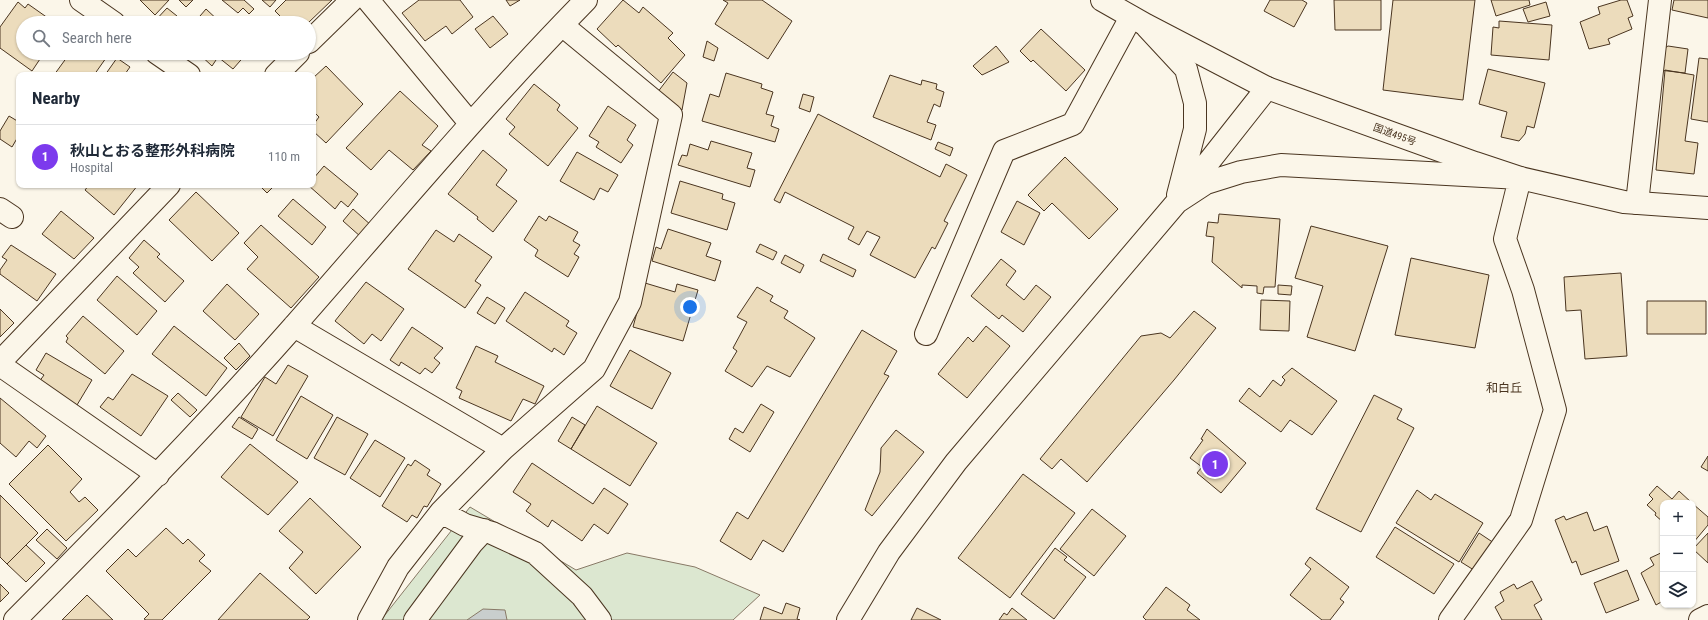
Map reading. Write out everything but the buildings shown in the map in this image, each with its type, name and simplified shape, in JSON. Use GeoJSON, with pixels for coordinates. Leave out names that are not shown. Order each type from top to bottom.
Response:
{"type":"FeatureCollection","features":[{"type":"Feature","properties":{"kind":"main road"},"geometry":{"type":"LineString","coordinates":[[81,0],[104,16]]}},
{"type":"Feature","properties":{"kind":"main road"},"geometry":{"type":"LineString","coordinates":[[316,35],[352,0]]}},
{"type":"Feature","properties":{"kind":"main road"},"geometry":{"type":"LineString","coordinates":[[368,0],[470,123]]}},
{"type":"Feature","properties":{"kind":"main road"},"geometry":{"type":"LineString","coordinates":[[15,620],[158,475],[294,326],[470,123],[586,0]]}},
{"type":"Feature","properties":{"kind":"main road","name":"国道495号"},"geometry":{"type":"LineString","coordinates":[[1102,0],[1138,21],[1267,88],[1475,163],[1520,178],[1624,202],[1708,208]]}},
{"type":"Feature","properties":{"kind":"main road"},"geometry":{"type":"LineString","coordinates":[[1637,203],[1660,0]]}},
{"type":"Feature","properties":{"kind":"main road"},"geometry":{"type":"LineString","coordinates":[[926,334],[1004,151],[1073,124],[1138,21],[1186,69],[1195,103],[1195,129],[1177,202]]}},
{"type":"Feature","properties":{"kind":"main road"},"geometry":{"type":"LineString","coordinates":[[369,620],[398,567],[441,512],[503,449],[594,369],[630,302],[671,115],[562,25]]}},
{"type":"Feature","properties":{"kind":"main road"},"geometry":{"type":"LineString","coordinates":[[167,60],[185,72]]}},
{"type":"Feature","properties":{"kind":"main road"},"geometry":{"type":"LineString","coordinates":[[279,72],[291,60]]}},
{"type":"Feature","properties":{"kind":"main road"},"geometry":{"type":"LineString","coordinates":[[848,620],[889,552],[956,462],[1177,202],[1267,88]]}},
{"type":"Feature","properties":{"kind":"main road"},"geometry":{"type":"LineString","coordinates":[[1177,202],[1206,183],[1241,172],[1281,166],[1520,178],[1506,239],[1524,290],[1555,410],[1520,520],[1450,620]]}},
{"type":"Feature","properties":{"kind":"main road"},"geometry":{"type":"LineString","coordinates":[[0,362],[166,188]]}},
{"type":"Feature","properties":{"kind":"main road"},"geometry":{"type":"LineString","coordinates":[[294,326],[503,449]]}},
{"type":"Feature","properties":{"kind":"main road"},"geometry":{"type":"LineString","coordinates":[[0,365],[158,475]]}},
{"type":"Feature","properties":{"kind":"main road"},"geometry":{"type":"LineString","coordinates":[[441,512],[465,525],[492,533],[535,553],[582,596],[600,620]]}},
{"type":"Feature","properties":{"kind":"main road"},"geometry":{"type":"LineString","coordinates":[[415,620],[472,543],[484,530]]}},
{"type":"Feature","properties":{"kind":"main road"},"geometry":{"type":"LineString","coordinates":[[1700,620],[1708,616]]}},
{"type":"Feature","properties":{"kind":"green space"},"geometry":{"type":"Polygon","coordinates":[[[470,507],[576,570],[627,553],[695,567],[760,595],[733,620],[381,620],[470,507]]]}},
{"type":"Feature","properties":{"kind":"shaded area"},"geometry":{"type":"Polygon","coordinates":[[[483,609],[505,610],[507,620],[467,620],[483,609]]]}},
{"type":"Feature","properties":{"kind":"place","name":"秋山とおる整形外科病院"},"geometry":{"type":"Point","coordinates":[1215,464]}},
{"type":"Feature","properties":{"kind":"district","name":"和白丘"},"geometry":{"type":"Point","coordinates":[1504,388]}}]}
